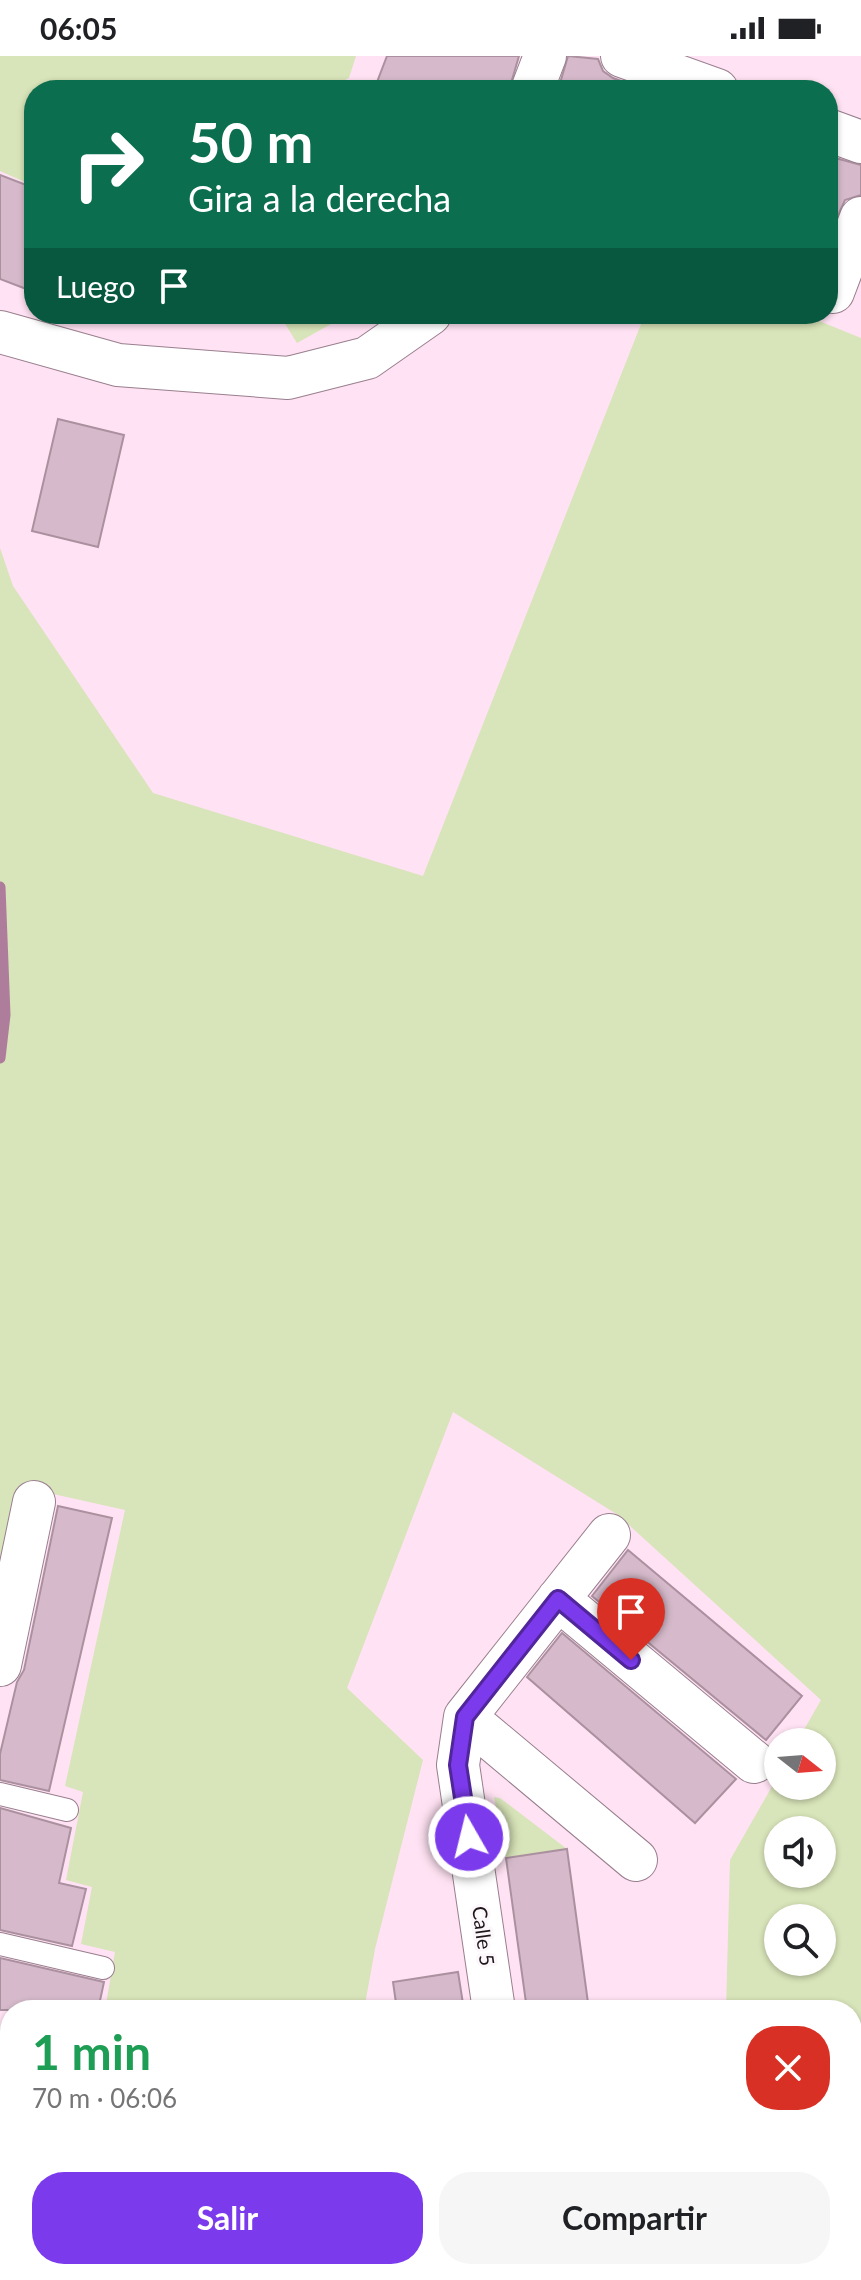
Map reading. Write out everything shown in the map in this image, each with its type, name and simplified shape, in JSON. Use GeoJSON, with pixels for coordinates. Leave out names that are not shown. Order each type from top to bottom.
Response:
{"type":"FeatureCollection","features":[{"type":"Feature","properties":{"kind":"street"},"geometry":{"type":"LineString","coordinates":[[536,80],[545,56]]}},
{"type":"Feature","properties":{"kind":"street"},"geometry":{"type":"LineString","coordinates":[[622,56],[689,80]]}},
{"type":"Feature","properties":{"kind":"street"},"geometry":{"type":"LineString","coordinates":[[838,134],[861,142]]}},
{"type":"Feature","properties":{"kind":"street"},"geometry":{"type":"LineString","coordinates":[[838,279],[861,218]]}},
{"type":"Feature","properties":{"kind":"street"},"geometry":{"type":"LineString","coordinates":[[0,332],[118,365],[288,378],[367,358],[416,324]]}},
{"type":"Feature","properties":{"kind":"street"},"geometry":{"type":"LineString","coordinates":[[0,1665],[34,1502]]}},
{"type":"Feature","properties":{"kind":"street"},"geometry":{"type":"LineString","coordinates":[[609,1535],[465,1717],[636,1860]]}},
{"type":"Feature","properties":{"kind":"street"},"geometry":{"type":"LineString","coordinates":[[558,1599],[754,1762]]}},
{"type":"Feature","properties":{"kind":"street","name":"Calle 5"},"geometry":{"type":"LineString","coordinates":[[465,1717],[458,1765],[493,2000]]}},
{"type":"Feature","properties":{"kind":"lane"},"geometry":{"type":"LineString","coordinates":[[0,1794],[67,1810]]}},
{"type":"Feature","properties":{"kind":"lane"},"geometry":{"type":"LineString","coordinates":[[0,1944],[103,1968]]}},
{"type":"Feature","properties":{"kind":"green space"},"geometry":{"type":"Polygon","coordinates":[[[0,56],[356,56],[349,78],[345,80],[24,80],[24,182],[0,171],[0,56]]]}},
{"type":"Feature","properties":{"kind":"green space"},"geometry":{"type":"Polygon","coordinates":[[[285,324],[331,324],[297,343],[285,324]]]}},
{"type":"Feature","properties":{"kind":"green space"},"geometry":{"type":"Polygon","coordinates":[[[641,324],[827,324],[861,338],[861,2000],[726,2000],[730,1860],[764,1800],[836,1800],[836,1728],[805,1728],[821,1700],[618,1515],[453,1412],[347,1688],[423,1760],[375,1949],[366,2000],[107,2000],[115,1952],[81,1944],[92,1887],[66,1880],[83,1792],[65,1786],[125,1510],[22,1487],[0,1581],[0,548],[13,586],[153,793],[423,876],[641,324]]]}},
{"type":"Feature","properties":{"kind":"green space"},"geometry":{"type":"Polygon","coordinates":[[[494,1797],[500,1798],[567,1849],[506,1858],[494,1797]]]}},
{"type":"Feature","properties":{"kind":"building"},"geometry":{"type":"Polygon","coordinates":[[[387,56],[519,56],[512,80],[378,80],[387,56]]]}},
{"type":"Feature","properties":{"kind":"building"},"geometry":{"type":"Polygon","coordinates":[[[568,56],[598,59],[603,71],[618,80],[561,80],[568,56]]]}},
{"type":"Feature","properties":{"kind":"building"},"geometry":{"type":"Polygon","coordinates":[[[838,159],[861,165],[861,195],[845,200],[838,215],[838,159]]]}},
{"type":"Feature","properties":{"kind":"building"},"geometry":{"type":"Polygon","coordinates":[[[0,175],[24,184],[24,288],[0,279],[0,175]]]}},
{"type":"Feature","properties":{"kind":"building"},"geometry":{"type":"Polygon","coordinates":[[[58,419],[124,435],[98,547],[32,531],[58,419]]]}},
{"type":"Feature","properties":{"kind":"building"},"geometry":{"type":"Polygon","coordinates":[[[58,1506],[112,1518],[49,1791],[0,1780],[0,1754],[17,1682],[24,1670],[58,1506]]]}},
{"type":"Feature","properties":{"kind":"building"},"geometry":{"type":"Polygon","coordinates":[[[628,1550],[802,1696],[776,1728],[764,1728],[764,1738],[592,1596],[628,1550]]]}},
{"type":"Feature","properties":{"kind":"building"},"geometry":{"type":"Polygon","coordinates":[[[562,1633],[736,1779],[695,1823],[527,1677],[562,1633]]]}},
{"type":"Feature","properties":{"kind":"building"},"geometry":{"type":"Polygon","coordinates":[[[0,1808],[71,1828],[59,1883],[86,1889],[72,1946],[0,1930],[0,1808]]]}},
{"type":"Feature","properties":{"kind":"building"},"geometry":{"type":"Polygon","coordinates":[[[567,1849],[588,2000],[526,2000],[506,1858],[567,1849]]]}},
{"type":"Feature","properties":{"kind":"building"},"geometry":{"type":"Polygon","coordinates":[[[0,1958],[104,1982],[100,2000],[0,2000],[0,1958]]]}},
{"type":"Feature","properties":{"kind":"building"},"geometry":{"type":"Polygon","coordinates":[[[458,1972],[462,2000],[396,2000],[393,1982],[458,1972]]]}},
{"type":"Feature","properties":{"kind":"waterway"},"geometry":{"type":"LineString","coordinates":[[0,887],[5,1015],[0,1058]]}},
{"type":"Feature","properties":{"kind":"route"},"geometry":{"type":"LineString","coordinates":[[469,1837],[458,1765],[465,1717],[558,1599],[631,1660]]}}]}
